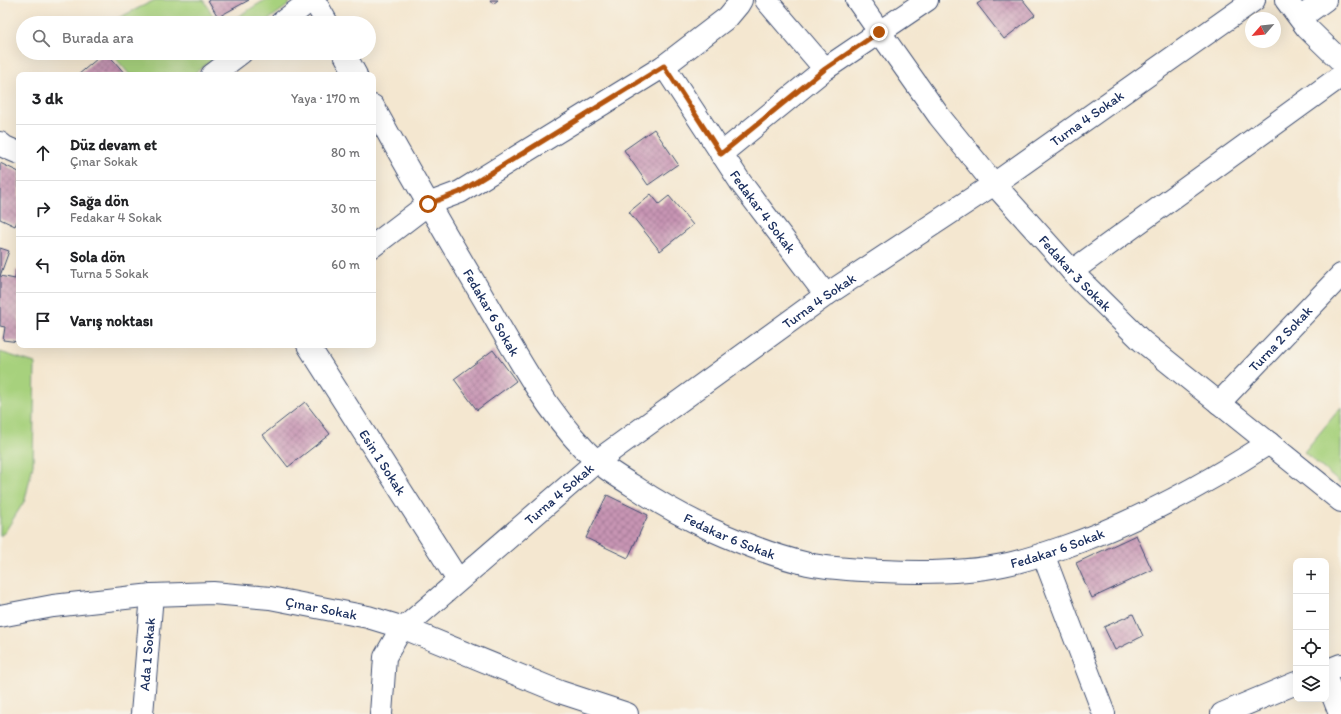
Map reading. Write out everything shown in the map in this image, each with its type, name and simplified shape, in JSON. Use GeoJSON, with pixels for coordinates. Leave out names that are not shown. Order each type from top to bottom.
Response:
{"type":"FeatureCollection","features":[{"type":"Feature","properties":{"kind":"street"},"geometry":{"type":"LineString","coordinates":[[291,16],[313,0],[323,16]]}},
{"type":"Feature","properties":{"kind":"street"},"geometry":{"type":"LineString","coordinates":[[376,244],[428,204],[460,192],[664,66],[728,17],[738,6],[741,0]]}},
{"type":"Feature","properties":{"kind":"street"},"geometry":{"type":"LineString","coordinates":[[766,0],[825,69]]}},
{"type":"Feature","properties":{"kind":"street","name":"Fedakar 3 Sokak"},"geometry":{"type":"LineString","coordinates":[[857,0],[939,116],[994,184],[1072,271],[1142,341],[1341,501]]}},
{"type":"Feature","properties":{"kind":"street"},"geometry":{"type":"LineString","coordinates":[[721,154],[825,69],[927,0]]}},
{"type":"Feature","properties":{"kind":"street","name":"Turna 4 Sokak"},"geometry":{"type":"LineString","coordinates":[[381,714],[385,657],[397,636],[458,580],[597,461],[826,295],[994,184],[1254,0]]}},
{"type":"Feature","properties":{"kind":"street"},"geometry":{"type":"LineString","coordinates":[[1286,0],[1307,28],[1341,61]]}},
{"type":"Feature","properties":{"kind":"street"},"geometry":{"type":"LineString","coordinates":[[1300,18],[1325,0]]}},
{"type":"Feature","properties":{"kind":"street"},"geometry":{"type":"LineString","coordinates":[[216,72],[232,60]]}},
{"type":"Feature","properties":{"kind":"street"},"geometry":{"type":"LineString","coordinates":[[348,60],[354,72]]}},
{"type":"Feature","properties":{"kind":"street","name":"Fedakar 4 Sokak"},"geometry":{"type":"LineString","coordinates":[[664,66],[741,183],[826,295]]}},
{"type":"Feature","properties":{"kind":"street"},"geometry":{"type":"LineString","coordinates":[[1072,271],[1341,76]]}},
{"type":"Feature","properties":{"kind":"street","name":"Fedakar 6 Sokak"},"geometry":{"type":"LineString","coordinates":[[376,111],[525,370],[564,426],[584,449],[615,475],[683,517],[764,551],[809,564],[856,570],[918,573],[971,570],[1004,565],[1043,554],[1130,522],[1226,471],[1269,443]]}},
{"type":"Feature","properties":{"kind":"street"},"geometry":{"type":"LineString","coordinates":[[0,143],[16,152]]}},
{"type":"Feature","properties":{"kind":"street","name":"Turna 2 Sokak"},"geometry":{"type":"LineString","coordinates":[[1219,403],[1341,274]]}},
{"type":"Feature","properties":{"kind":"street","name":"Esin 1 Sokak"},"geometry":{"type":"LineString","coordinates":[[310,348],[458,580]]}},
{"type":"Feature","properties":{"kind":"street"},"geometry":{"type":"LineString","coordinates":[[1043,554],[1104,714]]}},
{"type":"Feature","properties":{"kind":"street","name":"Çınar Sokak"},"geometry":{"type":"LineString","coordinates":[[0,616],[53,606],[152,595],[213,593],[270,598],[368,617],[404,628],[560,692],[627,714]]}},
{"type":"Feature","properties":{"kind":"street","name":"Ada 1 Sokak"},"geometry":{"type":"LineString","coordinates":[[142,714],[152,595]]}},
{"type":"Feature","properties":{"kind":"street"},"geometry":{"type":"LineString","coordinates":[[1329,670],[1341,665]]}},
{"type":"Feature","properties":{"kind":"street"},"geometry":{"type":"LineString","coordinates":[[1222,714],[1293,684]]}},
{"type":"Feature","properties":{"kind":"street"},"geometry":{"type":"LineString","coordinates":[[1329,686],[1340,714]]}},
{"type":"Feature","properties":{"kind":"green space"},"geometry":{"type":"Polygon","coordinates":[[[155,0],[204,0],[213,16],[122,16],[155,0]]]}},
{"type":"Feature","properties":{"kind":"green space"},"geometry":{"type":"Polygon","coordinates":[[[265,0],[288,0],[290,4],[274,16],[239,16],[265,0]]]}},
{"type":"Feature","properties":{"kind":"green space"},"geometry":{"type":"Polygon","coordinates":[[[117,60],[212,60],[196,72],[127,72],[117,60]]]}},
{"type":"Feature","properties":{"kind":"green space"},"geometry":{"type":"Polygon","coordinates":[[[0,352],[35,363],[33,465],[25,500],[5,532],[0,536],[0,352]]]}},
{"type":"Feature","properties":{"kind":"green space"},"geometry":{"type":"Polygon","coordinates":[[[1341,407],[1341,484],[1304,452],[1341,407]]]}},
{"type":"Feature","properties":{"kind":"building"},"geometry":{"type":"Polygon","coordinates":[[[208,0],[249,0],[220,16],[217,16],[208,0]]]}},
{"type":"Feature","properties":{"kind":"building"},"geometry":{"type":"Polygon","coordinates":[[[490,0],[498,0],[493,4],[490,0]]]}},
{"type":"Feature","properties":{"kind":"building"},"geometry":{"type":"Polygon","coordinates":[[[983,0],[1023,0],[1035,15],[1004,39],[977,4],[983,0]]]}},
{"type":"Feature","properties":{"kind":"building"},"geometry":{"type":"Polygon","coordinates":[[[96,60],[113,60],[123,72],[82,72],[96,60]]]}},
{"type":"Feature","properties":{"kind":"building"},"geometry":{"type":"Polygon","coordinates":[[[654,129],[678,164],[648,185],[624,150],[654,129]]]}},
{"type":"Feature","properties":{"kind":"building"},"geometry":{"type":"Polygon","coordinates":[[[0,163],[16,171],[16,224],[15,226],[0,219],[0,163]]]}},
{"type":"Feature","properties":{"kind":"building"},"geometry":{"type":"Polygon","coordinates":[[[651,194],[659,204],[669,196],[693,225],[660,251],[629,212],[651,194]]]}},
{"type":"Feature","properties":{"kind":"building"},"geometry":{"type":"Polygon","coordinates":[[[0,248],[9,251],[0,276],[0,248]]]}},
{"type":"Feature","properties":{"kind":"building"},"geometry":{"type":"Polygon","coordinates":[[[16,270],[16,342],[3,340],[5,327],[0,326],[0,276],[15,279],[16,270]]]}},
{"type":"Feature","properties":{"kind":"building"},"geometry":{"type":"Polygon","coordinates":[[[493,350],[516,381],[477,410],[454,379],[493,350]]]}},
{"type":"Feature","properties":{"kind":"building"},"geometry":{"type":"Polygon","coordinates":[[[305,402],[330,434],[288,467],[263,435],[305,402]]]}},
{"type":"Feature","properties":{"kind":"building"},"geometry":{"type":"Polygon","coordinates":[[[607,495],[648,515],[628,558],[586,538],[607,495]]]}},
{"type":"Feature","properties":{"kind":"building"},"geometry":{"type":"Polygon","coordinates":[[[1136,535],[1152,570],[1092,598],[1076,563],[1136,535]]]}},
{"type":"Feature","properties":{"kind":"building"},"geometry":{"type":"Polygon","coordinates":[[[1133,614],[1143,636],[1115,650],[1104,627],[1133,614]]]}},
{"type":"Feature","properties":{"kind":"route"},"geometry":{"type":"LineString","coordinates":[[428,204],[460,192],[664,66],[721,154],[825,69],[879,32]]}}]}
